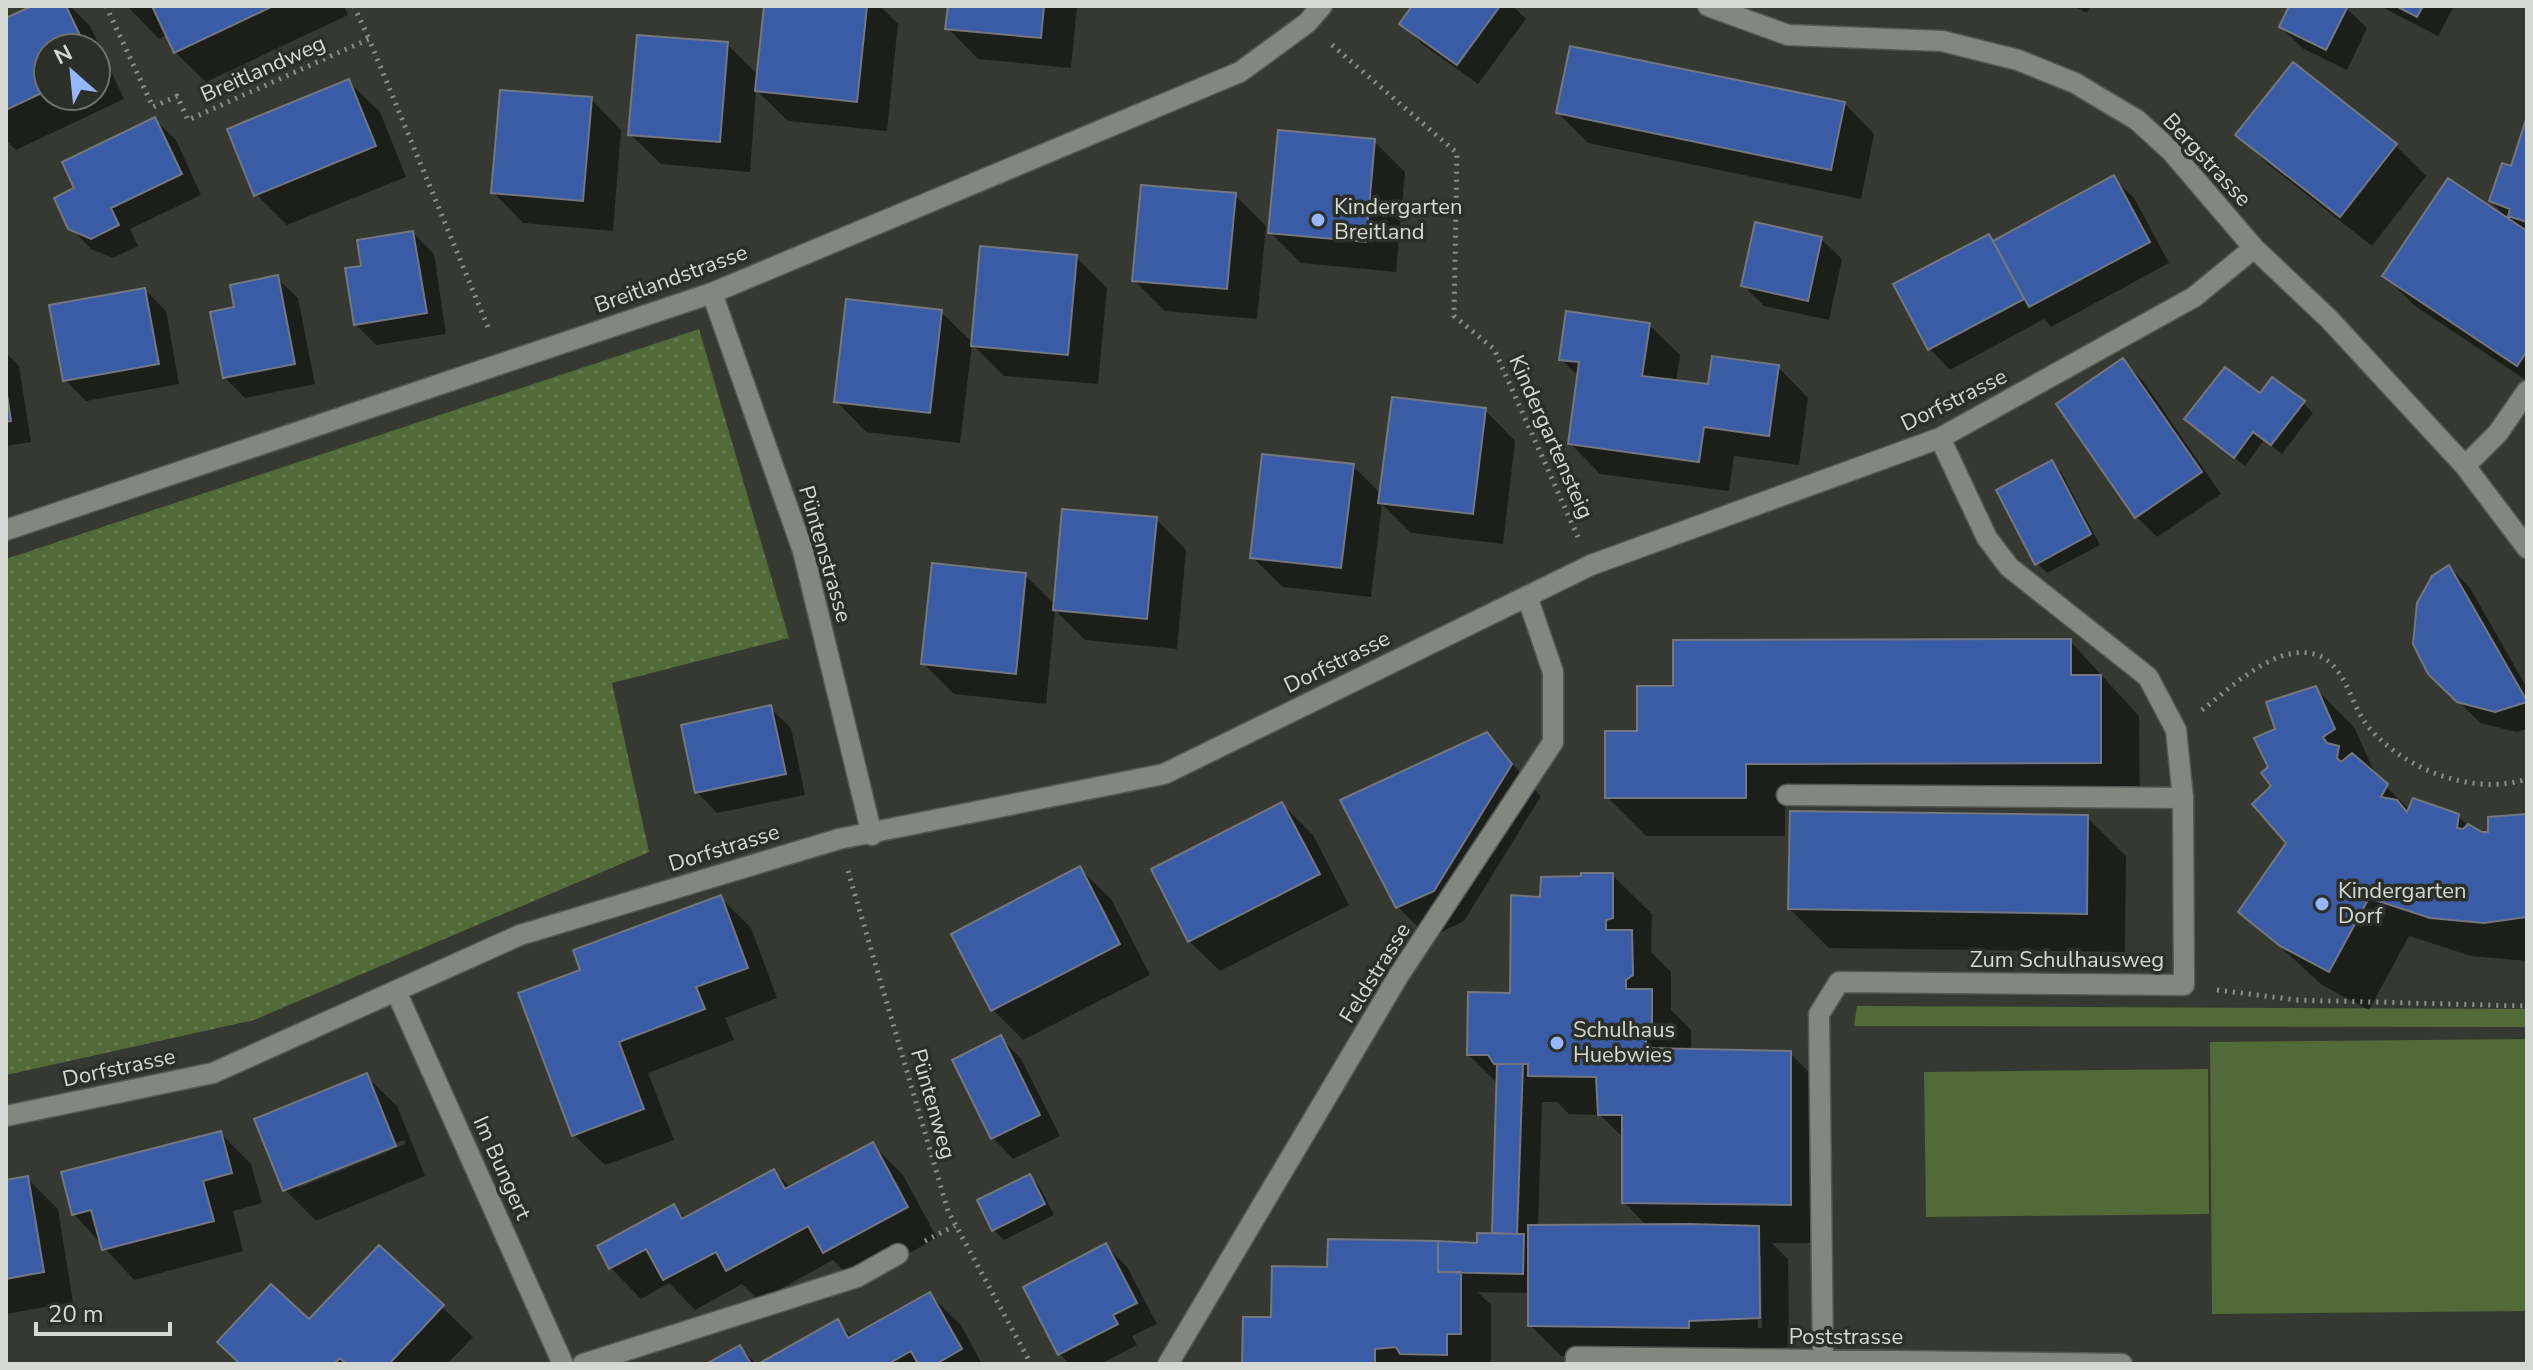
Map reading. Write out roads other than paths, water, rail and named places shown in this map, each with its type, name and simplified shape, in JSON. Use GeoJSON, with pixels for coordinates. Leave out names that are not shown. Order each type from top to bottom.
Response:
{"type":"FeatureCollection","features":[{"type":"Feature","properties":{"kind":"street","name":"Breitlandstrasse"},"geometry":{"type":"LineString","coordinates":[[6,530],[712,293],[1240,72],[1307,23],[1322,6]]}},
{"type":"Feature","properties":{"kind":"street","name":"Bergstrasse"},"geometry":{"type":"LineString","coordinates":[[1708,6],[1788,35],[1942,41],[2018,60],[2075,83],[2137,120],[2171,151],[2254,248]]}},
{"type":"Feature","properties":{"kind":"street","name":"Dorfstrasse"},"geometry":{"type":"LineString","coordinates":[[6,1116],[213,1073],[520,935],[839,839],[872,835],[1164,774],[1591,565],[1940,438],[2194,297],[2254,248]]}},
{"type":"Feature","properties":{"kind":"street"},"geometry":{"type":"LineString","coordinates":[[2254,248],[2329,319],[2465,466],[2527,548]]}},
{"type":"Feature","properties":{"kind":"street","name":"Püntenstrasse"},"geometry":{"type":"LineString","coordinates":[[712,293],[803,551],[872,835]]}},
{"type":"Feature","properties":{"kind":"street"},"geometry":{"type":"LineString","coordinates":[[2465,466],[2498,433],[2527,391]]}},
{"type":"Feature","properties":{"kind":"street","name":"Zum Schulhausweg"},"geometry":{"type":"LineString","coordinates":[[1823,1361],[1819,1014],[1839,982],[2184,985],[2183,798],[2176,730],[2148,677],[2009,567],[1987,538],[1940,438]]}},
{"type":"Feature","properties":{"kind":"street","name":"Feldstrasse"},"geometry":{"type":"LineString","coordinates":[[1168,1364],[1399,975],[1553,742],[1553,672],[1527,596]]}},
{"type":"Feature","properties":{"kind":"street"},"geometry":{"type":"LineString","coordinates":[[1787,795],[2183,798]]}},
{"type":"Feature","properties":{"kind":"street","name":"Im Bungert"},"geometry":{"type":"LineString","coordinates":[[396,991],[563,1364]]}},
{"type":"Feature","properties":{"kind":"street"},"geometry":{"type":"LineString","coordinates":[[583,1364],[857,1277],[898,1254]]}},
{"type":"Feature","properties":{"kind":"street","name":"Poststrasse"},"geometry":{"type":"LineString","coordinates":[[1576,1364],[1576,1357],[2122,1364]]}},
{"type":"Feature","properties":{"kind":"place","name":"Kindergarten Breitland"},"geometry":{"type":"Point","coordinates":[1318,220]}},
{"type":"Feature","properties":{"kind":"place","name":"Kindergarten Dorf"},"geometry":{"type":"Point","coordinates":[2322,904]}},
{"type":"Feature","properties":{"kind":"place","name":"Schulhaus Huebwies"},"geometry":{"type":"Point","coordinates":[1557,1043]}}]}
